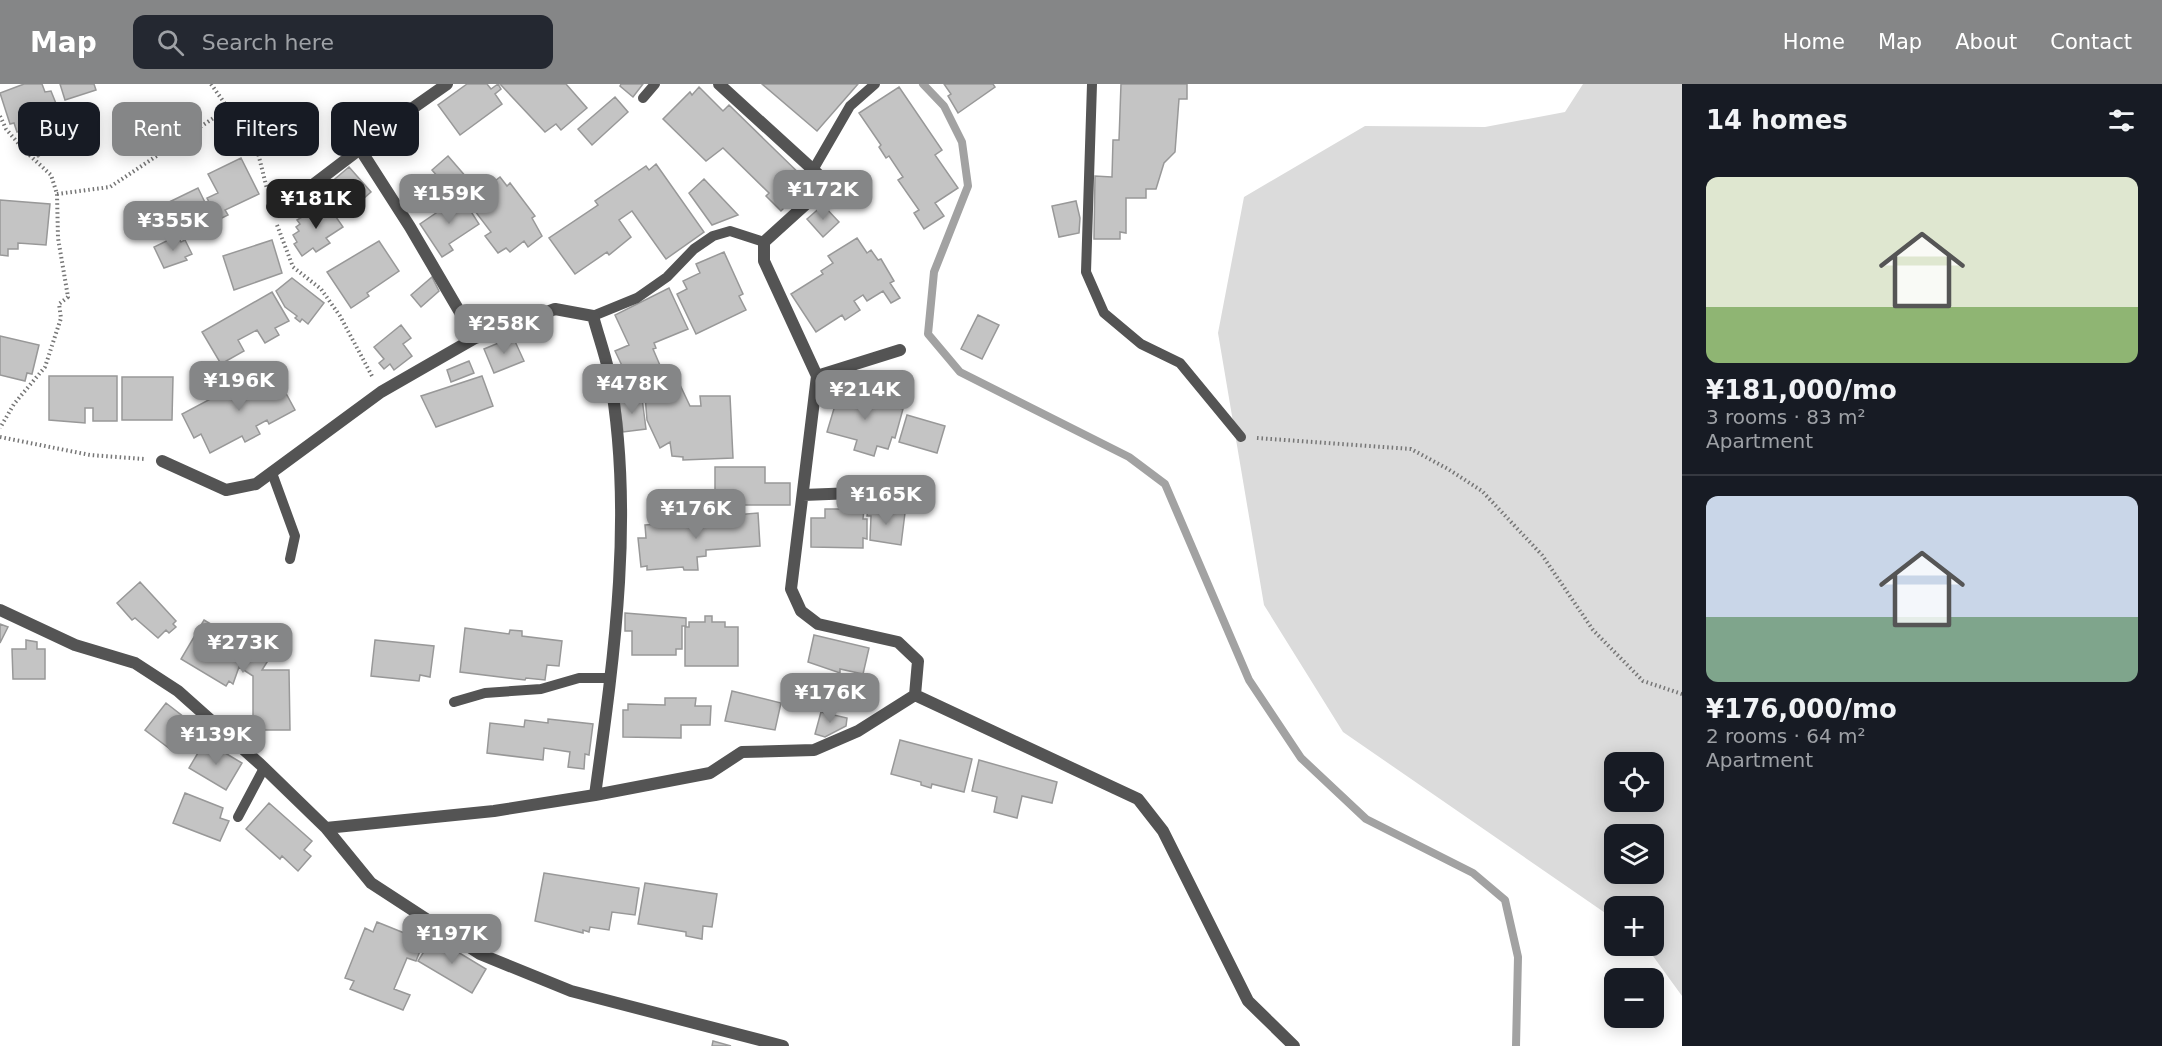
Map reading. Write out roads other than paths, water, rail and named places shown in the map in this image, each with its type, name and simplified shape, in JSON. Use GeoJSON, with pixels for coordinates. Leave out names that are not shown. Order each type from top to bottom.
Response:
{"type":"FeatureCollection","features":[{"type":"Feature","properties":{"kind":"street"},"geometry":{"type":"LineString","coordinates":[[419,104],[447,84]]}},
{"type":"Feature","properties":{"kind":"street"},"geometry":{"type":"LineString","coordinates":[[719,84],[821,177],[817,194],[764,242],[764,261],[817,376],[791,589],[801,611],[818,624],[898,642],[918,661],[915,695]]}},
{"type":"Feature","properties":{"kind":"street"},"geometry":{"type":"LineString","coordinates":[[272,207],[314,184],[351,156]]}},
{"type":"Feature","properties":{"kind":"street"},"geometry":{"type":"LineString","coordinates":[[364,156],[410,227],[475,338]]}},
{"type":"Feature","properties":{"kind":"street"},"geometry":{"type":"LineString","coordinates":[[162,461],[226,490],[256,484],[381,392],[475,338],[555,309],[593,316],[609,373],[622,541],[610,678],[595,795]]}},
{"type":"Feature","properties":{"kind":"street"},"geometry":{"type":"LineString","coordinates":[[817,376],[900,350]]}},
{"type":"Feature","properties":{"kind":"street"},"geometry":{"type":"LineString","coordinates":[[803,495],[880,492]]}},
{"type":"Feature","properties":{"kind":"street"},"geometry":{"type":"LineString","coordinates":[[0,610],[75,645],[135,663],[178,692],[264,768],[326,828],[371,883],[480,954],[571,991],[783,1046]]}},
{"type":"Feature","properties":{"kind":"street"},"geometry":{"type":"LineString","coordinates":[[326,828],[494,811],[595,795],[710,773],[742,752],[814,750],[858,731],[915,695]]}},
{"type":"Feature","properties":{"kind":"street"},"geometry":{"type":"LineString","coordinates":[[915,695],[1138,799],[1163,831],[1248,1001],[1294,1046]]}},
{"type":"Feature","properties":{"kind":"lane"},"geometry":{"type":"LineString","coordinates":[[643,98],[655,84]]}},
{"type":"Feature","properties":{"kind":"lane"},"geometry":{"type":"LineString","coordinates":[[813,170],[850,106],[875,84]]}},
{"type":"Feature","properties":{"kind":"lane"},"geometry":{"type":"LineString","coordinates":[[1092,84],[1086,272],[1104,313],[1141,344],[1180,363],[1241,437]]}},
{"type":"Feature","properties":{"kind":"lane"},"geometry":{"type":"LineString","coordinates":[[593,316],[637,298],[667,277],[694,249],[713,236],[730,231],[764,242]]}},
{"type":"Feature","properties":{"kind":"lane"},"geometry":{"type":"LineString","coordinates":[[272,473],[295,536],[290,559]]}},
{"type":"Feature","properties":{"kind":"lane"},"geometry":{"type":"LineString","coordinates":[[454,702],[485,693],[541,689],[579,678],[610,678]]}},
{"type":"Feature","properties":{"kind":"lane"},"geometry":{"type":"LineString","coordinates":[[238,817],[264,768]]}},
{"type":"Feature","properties":{"kind":"waterway"},"geometry":{"type":"LineString","coordinates":[[923,84],[944,106],[962,142],[968,186],[934,272],[928,334],[960,372],[1129,457],[1165,484],[1249,680],[1301,758],[1366,819],[1473,873],[1505,900],[1518,957],[1516,1046]]}}]}
